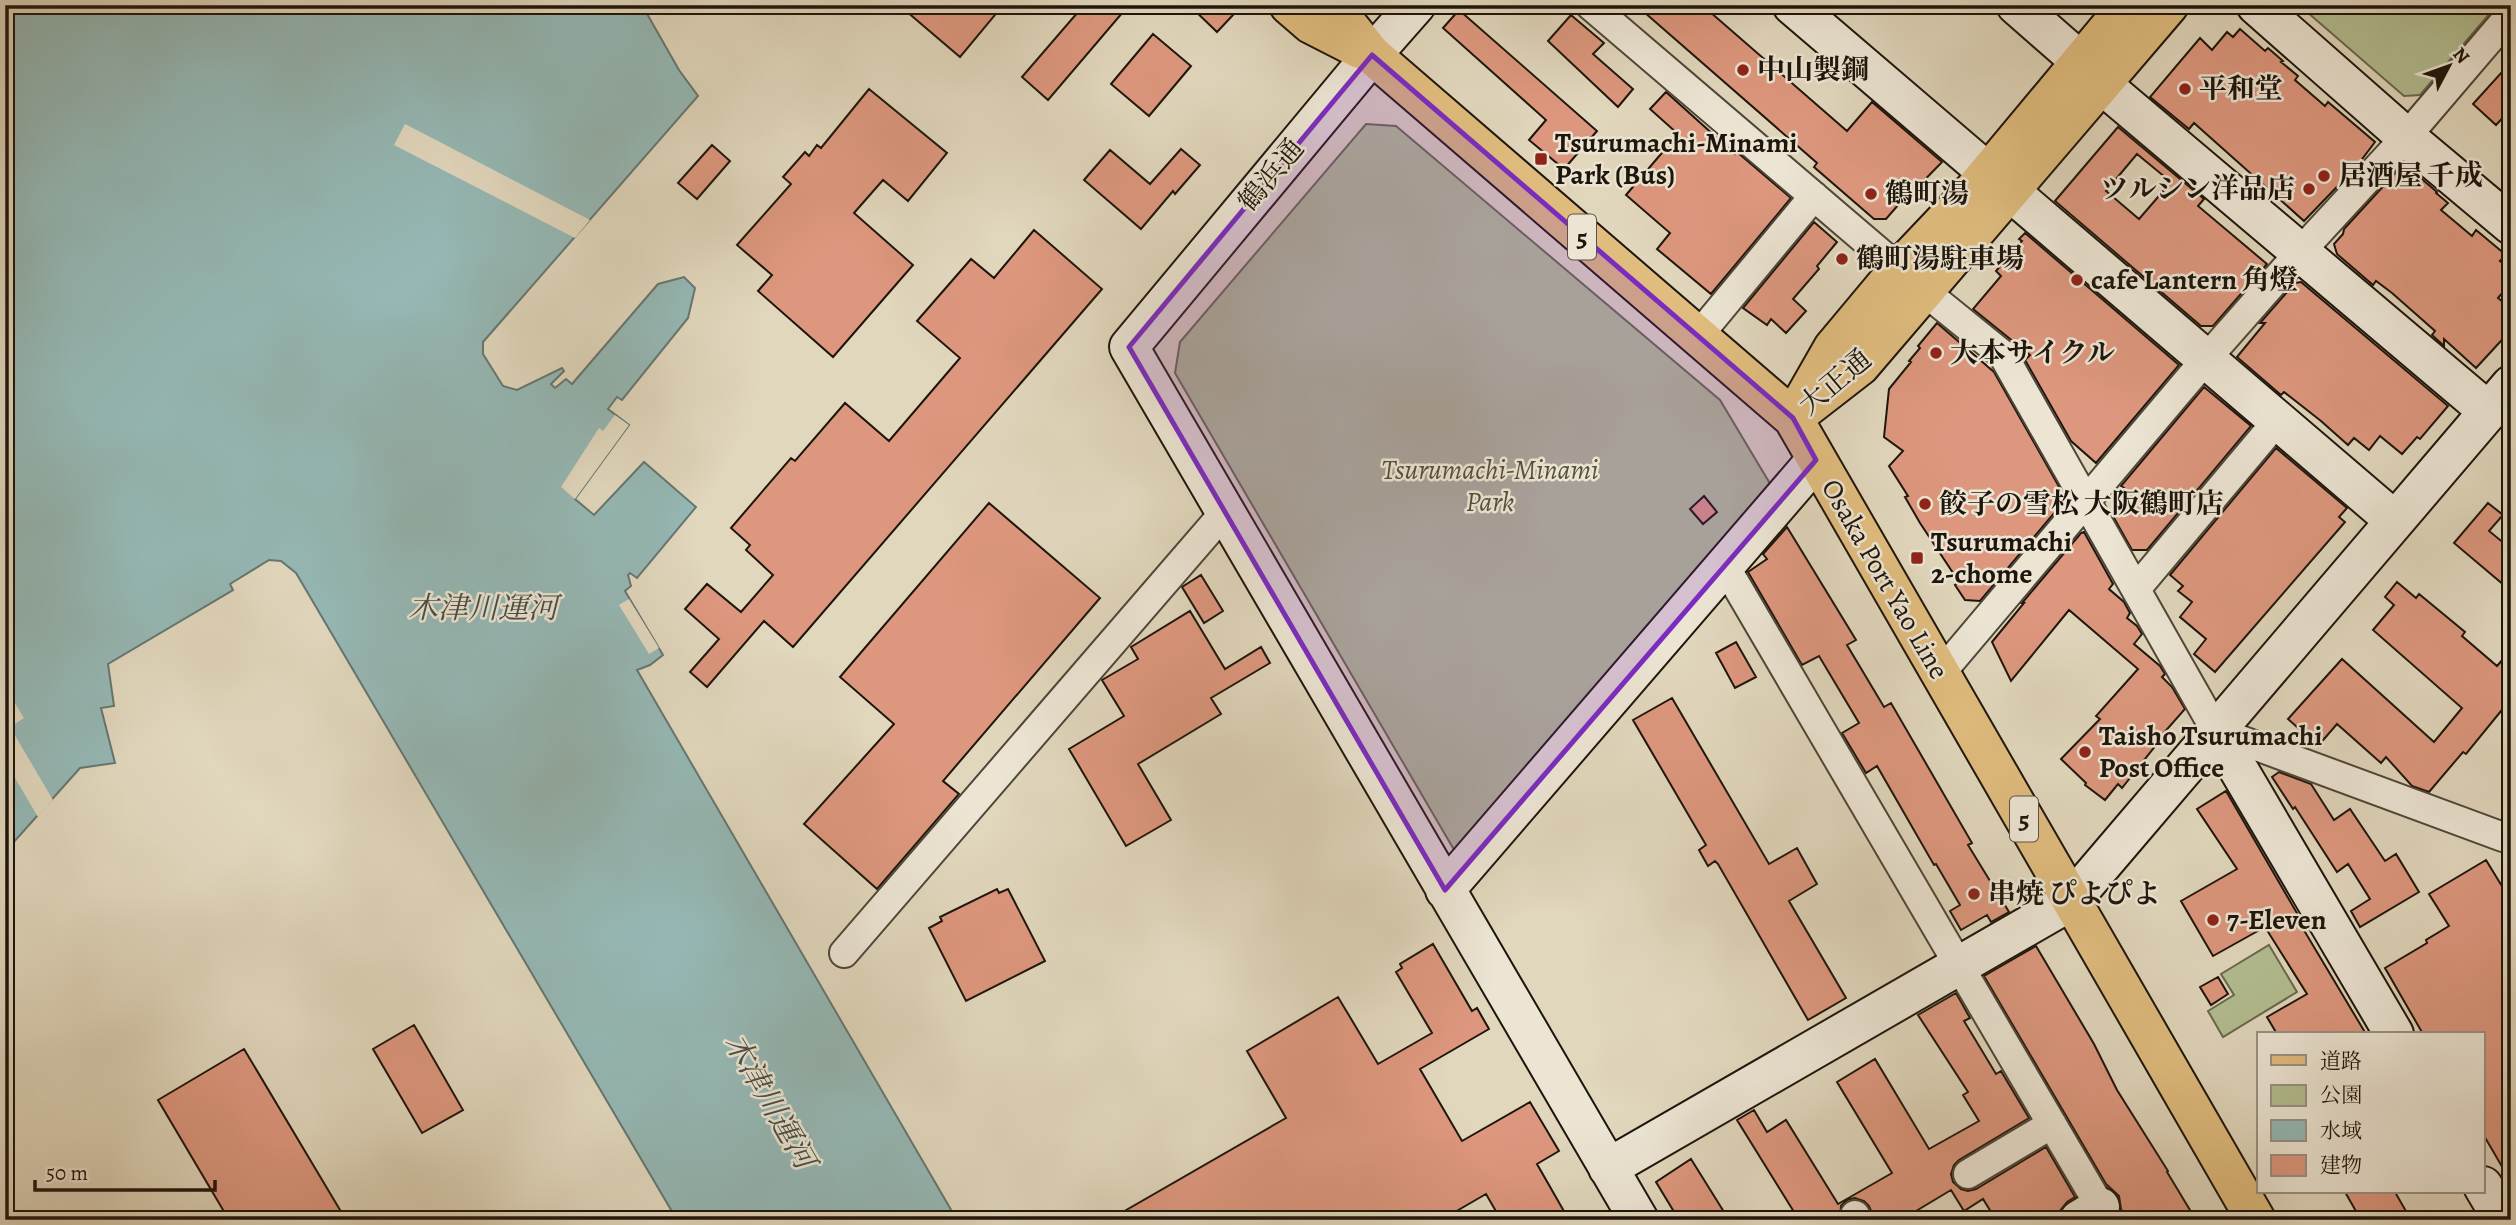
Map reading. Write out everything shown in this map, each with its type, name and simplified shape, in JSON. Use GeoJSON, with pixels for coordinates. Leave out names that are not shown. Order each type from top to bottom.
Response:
{"type":"FeatureCollection","features":[{"type":"Feature","properties":{"kind":"main road","name":"Osaka Port Yao Line"},"geometry":{"type":"LineString","coordinates":[[1289,5],[1311,24],[1371,55]]}},
{"type":"Feature","properties":{"kind":"main road","name":"Osaka Port Yao Line"},"geometry":{"type":"LineString","coordinates":[[1332,5],[1371,55],[1793,418],[2256,1220]]}},
{"type":"Feature","properties":{"kind":"main road","name":"大正通"},"geometry":{"type":"LineString","coordinates":[[2090,72],[2128,5]]}},
{"type":"Feature","properties":{"kind":"main road","name":"大正通"},"geometry":{"type":"LineString","coordinates":[[1793,418],[1833,348],[1912,280],[2090,72],[2169,5]]}},
{"type":"Feature","properties":{"kind":"street","name":"鶴浜通"},"geometry":{"type":"LineString","coordinates":[[1224,513],[1129,347],[1371,55],[1416,5]]}},
{"type":"Feature","properties":{"kind":"street"},"geometry":{"type":"LineString","coordinates":[[1590,5],[2003,355],[2216,731],[2393,1032]]}},
{"type":"Feature","properties":{"kind":"street"},"geometry":{"type":"LineString","coordinates":[[1792,5],[2395,520]]}},
{"type":"Feature","properties":{"kind":"street"},"geometry":{"type":"LineString","coordinates":[[1608,1168],[2071,901],[2499,398],[2301,251],[2090,72],[2016,5]]}},
{"type":"Feature","properties":{"kind":"street"},"geometry":{"type":"LineString","coordinates":[[2256,5],[2511,225]]}},
{"type":"Feature","properties":{"kind":"street"},"geometry":{"type":"LineString","coordinates":[[1940,674],[2206,359],[2406,137],[2511,14]]}},
{"type":"Feature","properties":{"kind":"street"},"geometry":{"type":"LineString","coordinates":[[1698,336],[1814,196]]}},
{"type":"Feature","properties":{"kind":"street"},"geometry":{"type":"LineString","coordinates":[[2136,589],[2278,420]]}},
{"type":"Feature","properties":{"kind":"street"},"geometry":{"type":"LineString","coordinates":[[1445,890],[1816,460]]}},
{"type":"Feature","properties":{"kind":"street"},"geometry":{"type":"LineString","coordinates":[[844,953],[1224,513],[1639,1220]]}},
{"type":"Feature","properties":{"kind":"street"},"geometry":{"type":"LineString","coordinates":[[1725,566],[2052,1124],[2096,1216]]}},
{"type":"Feature","properties":{"kind":"street"},"geometry":{"type":"LineString","coordinates":[[2216,731],[2503,837]]}},
{"type":"Feature","properties":{"kind":"street"},"geometry":{"type":"LineString","coordinates":[[1968,1174],[2052,1124]]}},
{"type":"Feature","properties":{"kind":"street"},"geometry":{"type":"LineString","coordinates":[[2484,1188],[2503,1220]]}},
{"type":"Feature","properties":{"kind":"highlighted area"},"geometry":{"type":"Polygon","coordinates":[[[1372,55],[1793,418],[1816,460],[1445,890],[1129,347],[1372,55]]]}},
{"type":"Feature","properties":{"kind":"green space"},"geometry":{"type":"Polygon","coordinates":[[[2299,5],[2497,5],[2420,95],[2404,96],[2299,5]]]}},
{"type":"Feature","properties":{"kind":"green space","name":"Tsurumachi-Minami Park"},"geometry":{"type":"Polygon","coordinates":[[[1366,124],[1396,126],[1720,400],[1772,487],[1466,849],[1453,848],[1175,373],[1180,342],[1366,124]]]}},
{"type":"Feature","properties":{"kind":"green space"},"geometry":{"type":"Polygon","coordinates":[[[2269,945],[2297,992],[2223,1037],[2208,1011],[2234,995],[2221,974],[2269,945]]]}},
{"type":"Feature","properties":{"kind":"water","name":"木津川運河"},"geometry":{"type":"Polygon","coordinates":[[[5,5],[642,5],[679,70],[698,96],[483,342],[483,354],[503,386],[517,390],[562,368],[564,371],[551,384],[555,388],[566,379],[572,384],[658,284],[684,277],[695,288],[688,318],[622,400],[617,397],[608,409],[629,425],[575,499],[594,515],[644,462],[696,507],[637,578],[630,573],[628,575],[631,586],[625,591],[663,655],[650,665],[637,670],[957,1220],[677,1220],[296,573],[281,561],[269,560],[230,584],[233,590],[108,664],[114,706],[101,708],[115,763],[80,768],[5,852],[5,5]]]}},
{"type":"Feature","properties":{"kind":"pier"},"geometry":{"type":"Polygon","coordinates":[[[405,124],[590,220],[575,238],[394,145],[405,124]]]}},
{"type":"Feature","properties":{"kind":"pier"},"geometry":{"type":"Polygon","coordinates":[[[615,415],[629,425],[575,499],[561,487],[599,428],[603,431],[615,415]]]}},
{"type":"Feature","properties":{"kind":"pier"},"geometry":{"type":"Polygon","coordinates":[[[629,599],[659,648],[649,654],[619,605],[629,599]]]}},
{"type":"Feature","properties":{"kind":"pier"},"geometry":{"type":"Polygon","coordinates":[[[5,687],[24,718],[10,727],[53,800],[38,817],[5,761],[5,687]]]}},
{"type":"Feature","properties":{"kind":"building"},"geometry":{"type":"Polygon","coordinates":[[[899,5],[983,5],[995,15],[960,57],[899,5]]]}},
{"type":"Feature","properties":{"kind":"building"},"geometry":{"type":"Polygon","coordinates":[[[1084,5],[1129,5],[1048,100],[1022,77],[1084,5]]]}},
{"type":"Feature","properties":{"kind":"building"},"geometry":{"type":"Polygon","coordinates":[[[1189,5],[1223,5],[1233,15],[1217,32],[1189,5]]]}},
{"type":"Feature","properties":{"kind":"building"},"geometry":{"type":"Polygon","coordinates":[[[1636,5],[1702,5],[1847,131],[1872,102],[1942,162],[1886,219],[1874,219],[1814,167],[1817,163],[1636,5]]]}},
{"type":"Feature","properties":{"kind":"building"},"geometry":{"type":"Polygon","coordinates":[[[1459,10],[1597,131],[1564,169],[1529,140],[1546,120],[1443,28],[1459,10]]]}},
{"type":"Feature","properties":{"kind":"building"},"geometry":{"type":"Polygon","coordinates":[[[1571,15],[1604,43],[1593,54],[1633,89],[1618,107],[1548,41],[1571,15]]]}},
{"type":"Feature","properties":{"kind":"building"},"geometry":{"type":"Polygon","coordinates":[[[2240,29],[2265,51],[2268,48],[2283,61],[2281,62],[2298,76],[2295,80],[2325,106],[2328,102],[2375,142],[2356,167],[2304,221],[2194,123],[2189,129],[2150,97],[2200,38],[2212,50],[2227,32],[2233,37],[2240,29]]]}},
{"type":"Feature","properties":{"kind":"building"},"geometry":{"type":"Polygon","coordinates":[[[1153,34],[1191,66],[1149,116],[1111,84],[1153,34]]]}},
{"type":"Feature","properties":{"kind":"building"},"geometry":{"type":"Polygon","coordinates":[[[2511,62],[2511,109],[2496,125],[2473,104],[2511,62]]]}},
{"type":"Feature","properties":{"kind":"building"},"geometry":{"type":"Polygon","coordinates":[[[869,89],[947,153],[908,201],[883,180],[854,213],[913,265],[833,357],[758,291],[772,275],[737,245],[791,184],[783,177],[805,152],[809,156],[817,145],[821,148],[869,89]]]}},
{"type":"Feature","properties":{"kind":"building"},"geometry":{"type":"Polygon","coordinates":[[[1666,92],[1735,154],[1737,152],[1791,198],[1711,294],[1657,249],[1670,233],[1626,195],[1678,134],[1650,109],[1666,92]]]}},
{"type":"Feature","properties":{"kind":"building"},"geometry":{"type":"Polygon","coordinates":[[[2118,127],[2204,199],[2198,206],[2267,264],[2213,326],[2201,326],[2055,201],[2118,127]],[[2137,154],[2106,191],[2139,219],[2171,182],[2137,154]]]}},
{"type":"Feature","properties":{"kind":"building"},"geometry":{"type":"Polygon","coordinates":[[[712,145],[730,161],[697,199],[678,183],[712,145]]]}},
{"type":"Feature","properties":{"kind":"building"},"geometry":{"type":"Polygon","coordinates":[[[1181,149],[1200,165],[1175,194],[1173,191],[1141,229],[1084,180],[1110,150],[1150,184],[1181,149]]]}},
{"type":"Feature","properties":{"kind":"building"},"geometry":{"type":"Polygon","coordinates":[[[2400,168],[2410,169],[2437,192],[2448,203],[2441,210],[2472,236],[2476,230],[2506,255],[2500,261],[2511,270],[2511,283],[2498,298],[2511,309],[2511,330],[2476,368],[2444,339],[2444,346],[2432,335],[2435,331],[2392,293],[2376,281],[2373,285],[2337,254],[2334,244],[2344,229],[2400,168]]]}},
{"type":"Feature","properties":{"kind":"building"},"geometry":{"type":"Polygon","coordinates":[[[1814,222],[1837,242],[1817,266],[1819,269],[1793,299],[1806,311],[1786,333],[1771,319],[1767,325],[1743,308],[1814,222]]]}},
{"type":"Feature","properties":{"kind":"building"},"geometry":{"type":"Polygon","coordinates":[[[1034,230],[1102,289],[793,647],[764,621],[707,687],[690,672],[719,639],[685,609],[707,584],[741,612],[773,575],[746,550],[750,545],[731,528],[791,458],[795,461],[845,403],[889,441],[960,358],[917,321],[971,259],[994,278],[1034,230]]]}},
{"type":"Feature","properties":{"kind":"building"},"geometry":{"type":"Polygon","coordinates":[[[2025,233],[2179,365],[2096,463],[2071,441],[2025,360],[2030,355],[1973,309],[2001,276],[1996,271],[2022,241],[2019,239],[2025,233]]]}},
{"type":"Feature","properties":{"kind":"building"},"geometry":{"type":"Polygon","coordinates":[[[2301,282],[2448,406],[2420,439],[2417,437],[2402,454],[2380,436],[2369,450],[2354,438],[2348,445],[2284,392],[2281,395],[2237,357],[2265,323],[2260,323],[2295,283],[2301,282]]]}},
{"type":"Feature","properties":{"kind":"building"},"geometry":{"type":"Polygon","coordinates":[[[1937,323],[1994,372],[2066,499],[1980,601],[1965,600],[1955,585],[1959,582],[1920,523],[1905,497],[1908,496],[1889,466],[1903,451],[1884,437],[1889,389],[1937,323]]]}},
{"type":"Feature","properties":{"kind":"building"},"geometry":{"type":"Polygon","coordinates":[[[2204,387],[2251,426],[2147,550],[2132,550],[2114,518],[2113,501],[2124,488],[2121,486],[2204,387]]]}},
{"type":"Feature","properties":{"kind":"building"},"geometry":{"type":"Polygon","coordinates":[[[2276,448],[2347,508],[2339,517],[2345,522],[2215,672],[2194,654],[2206,639],[2180,617],[2192,602],[2178,591],[2183,586],[2170,575],[2276,448]]]}},
{"type":"Feature","properties":{"kind":"building"},"geometry":{"type":"Polygon","coordinates":[[[1704,496],[1717,512],[1703,524],[1690,509],[1704,496]]]}},
{"type":"Feature","properties":{"kind":"building"},"geometry":{"type":"Polygon","coordinates":[[[989,503],[1100,598],[943,781],[959,794],[877,889],[804,824],[894,724],[840,677],[989,503]]]}},
{"type":"Feature","properties":{"kind":"building"},"geometry":{"type":"Polygon","coordinates":[[[2488,503],[2503,515],[2489,531],[2511,549],[2511,591],[2454,543],[2488,503]]]}},
{"type":"Feature","properties":{"kind":"building"},"geometry":{"type":"Polygon","coordinates":[[[1787,527],[1856,640],[1847,645],[1884,707],[1891,703],[1972,843],[1968,845],[2009,912],[1991,922],[1987,915],[1961,930],[1950,911],[1960,905],[1877,766],[1866,773],[1842,733],[1859,723],[1819,656],[1802,665],[1748,572],[1767,559],[1763,554],[1787,527]]]}},
{"type":"Feature","properties":{"kind":"building"},"geometry":{"type":"Polygon","coordinates":[[[2084,532],[2113,584],[2109,589],[2124,602],[2130,613],[2127,618],[2142,634],[2134,644],[2160,666],[2165,674],[2162,677],[2172,687],[2185,709],[2154,744],[2156,745],[2122,788],[2118,784],[2105,800],[2085,785],[2061,759],[2100,719],[2096,716],[2138,669],[2069,610],[2011,681],[1992,642],[2084,532]]]}},
{"type":"Feature","properties":{"kind":"building"},"geometry":{"type":"Polygon","coordinates":[[[1201,575],[1223,611],[1204,623],[1182,587],[1201,575]]]}},
{"type":"Feature","properties":{"kind":"building"},"geometry":{"type":"Polygon","coordinates":[[[2397,582],[2416,598],[2419,594],[2465,632],[2462,636],[2497,666],[2511,650],[2511,720],[2501,711],[2466,754],[2463,752],[2429,792],[2412,786],[2386,757],[2381,763],[2337,724],[2318,746],[2288,719],[2342,659],[2434,742],[2462,708],[2373,630],[2394,605],[2385,597],[2397,582]]]}},
{"type":"Feature","properties":{"kind":"building"},"geometry":{"type":"Polygon","coordinates":[[[1190,611],[1225,669],[1261,647],[1270,663],[1211,698],[1221,714],[1138,764],[1171,820],[1126,846],[1069,749],[1124,716],[1102,680],[1138,659],[1131,647],[1190,611]]]}},
{"type":"Feature","properties":{"kind":"building"},"geometry":{"type":"Polygon","coordinates":[[[1736,642],[1756,677],[1735,688],[1716,653],[1736,642]]]}},
{"type":"Feature","properties":{"kind":"building"},"geometry":{"type":"Polygon","coordinates":[[[1672,698],[1769,864],[1797,848],[1817,884],[1789,901],[1846,998],[1808,1020],[1718,864],[1715,861],[1708,866],[1699,850],[1706,845],[1633,720],[1672,698]]]}},
{"type":"Feature","properties":{"kind":"building"},"geometry":{"type":"Polygon","coordinates":[[[2279,772],[2311,784],[2334,820],[2350,809],[2385,861],[2396,854],[2419,892],[2360,927],[2351,911],[2370,899],[2348,864],[2337,872],[2272,777],[2279,772]]]}},
{"type":"Feature","properties":{"kind":"building"},"geometry":{"type":"Polygon","coordinates":[[[2226,791],[2301,920],[2299,922],[2365,1032],[2276,1032],[2267,1017],[2307,994],[2265,927],[2213,956],[2181,901],[2237,869],[2197,809],[2226,791]]]}},
{"type":"Feature","properties":{"kind":"building"},"geometry":{"type":"Polygon","coordinates":[[[2486,860],[2511,901],[2511,1182],[2484,1136],[2484,1032],[2422,1032],[2385,968],[2427,943],[2426,940],[2449,926],[2429,894],[2486,860]]]}},
{"type":"Feature","properties":{"kind":"building"},"geometry":{"type":"Polygon","coordinates":[[[997,889],[999,893],[1008,889],[1045,961],[966,1001],[929,928],[942,921],[940,917],[997,889]]]}},
{"type":"Feature","properties":{"kind":"building"},"geometry":{"type":"Polygon","coordinates":[[[1433,944],[1472,1011],[1477,1008],[1489,1029],[1420,1069],[1462,1141],[1530,1102],[1559,1151],[1537,1164],[1569,1220],[1501,1220],[1486,1194],[1441,1220],[1109,1220],[1286,1118],[1247,1051],[1338,997],[1378,1064],[1432,1033],[1396,972],[1402,968],[1400,964],[1433,944]]]}},
{"type":"Feature","properties":{"kind":"building"},"geometry":{"type":"Polygon","coordinates":[[[2036,946],[2094,1044],[2117,1090],[2196,1220],[2127,1220],[2121,1209],[2119,1196],[2106,1184],[1984,976],[2036,946]]]}},
{"type":"Feature","properties":{"kind":"building"},"geometry":{"type":"Polygon","coordinates":[[[2218,977],[2228,994],[2211,1005],[2200,987],[2218,977]]]}},
{"type":"Feature","properties":{"kind":"building"},"geometry":{"type":"Polygon","coordinates":[[[1956,993],[1970,1018],[1964,1021],[1996,1074],[2001,1071],[2029,1118],[1959,1160],[1951,1174],[1953,1182],[1961,1189],[1976,1189],[2046,1147],[2075,1197],[2046,1220],[1996,1220],[1983,1199],[1964,1211],[1951,1190],[1901,1220],[1875,1220],[1869,1206],[1855,1198],[1847,1200],[1841,1206],[1840,1220],[1799,1220],[1737,1120],[1754,1110],[1767,1132],[1786,1120],[1838,1204],[1892,1173],[1837,1082],[1875,1059],[1929,1149],[1979,1121],[1963,1095],[1968,1092],[1918,1015],[1956,993]]]}},
{"type":"Feature","properties":{"kind":"building"},"geometry":{"type":"Polygon","coordinates":[[[414,1025],[463,1110],[422,1133],[373,1049],[414,1025]]]}},
{"type":"Feature","properties":{"kind":"building"},"geometry":{"type":"Polygon","coordinates":[[[244,1049],[346,1220],[229,1220],[158,1100],[244,1049]]]}},
{"type":"Feature","properties":{"kind":"building"},"geometry":{"type":"Polygon","coordinates":[[[1691,1159],[1729,1220],[1679,1220],[1656,1182],[1691,1159]]]}},
{"type":"Feature","properties":{"kind":"building"},"geometry":{"type":"Polygon","coordinates":[[[2346,1194],[2396,1194],[2411,1220],[2361,1220],[2346,1194]]]}},
{"type":"Feature","properties":{"kind":"place","name":"中山製鋼"},"geometry":{"type":"Point","coordinates":[1743,70]}},
{"type":"Feature","properties":{"kind":"place","name":"平和堂"},"geometry":{"type":"Point","coordinates":[2185,89]}},
{"type":"Feature","properties":{"kind":"place","name":"Tsurumachi-Minami Park (Bus)"},"geometry":{"type":"Point","coordinates":[1541,159]}},
{"type":"Feature","properties":{"kind":"place","name":"居酒屋 千成"},"geometry":{"type":"Point","coordinates":[2324,176]}},
{"type":"Feature","properties":{"kind":"place","name":"ツルシン洋品店"},"geometry":{"type":"Point","coordinates":[2309,189]}},
{"type":"Feature","properties":{"kind":"place","name":"鶴町湯"},"geometry":{"type":"Point","coordinates":[1871,194]}},
{"type":"Feature","properties":{"kind":"place","name":"鶴町湯駐車場"},"geometry":{"type":"Point","coordinates":[1842,259]}},
{"type":"Feature","properties":{"kind":"place","name":"cafe Lantern 角燈"},"geometry":{"type":"Point","coordinates":[2077,280]}},
{"type":"Feature","properties":{"kind":"place","name":"大本サイクル"},"geometry":{"type":"Point","coordinates":[1936,353]}},
{"type":"Feature","properties":{"kind":"place","name":"餃子の雪松 大阪鶴町店"},"geometry":{"type":"Point","coordinates":[1925,504]}},
{"type":"Feature","properties":{"kind":"place","name":"Tsurumachi 2-chome"},"geometry":{"type":"Point","coordinates":[1917,558]}},
{"type":"Feature","properties":{"kind":"place","name":"Taisho Tsurumachi Post Office"},"geometry":{"type":"Point","coordinates":[2085,752]}},
{"type":"Feature","properties":{"kind":"place","name":"串焼 ぴよぴよ"},"geometry":{"type":"Point","coordinates":[1974,894]}},
{"type":"Feature","properties":{"kind":"place","name":"7-Eleven"},"geometry":{"type":"Point","coordinates":[2213,920]}}]}
